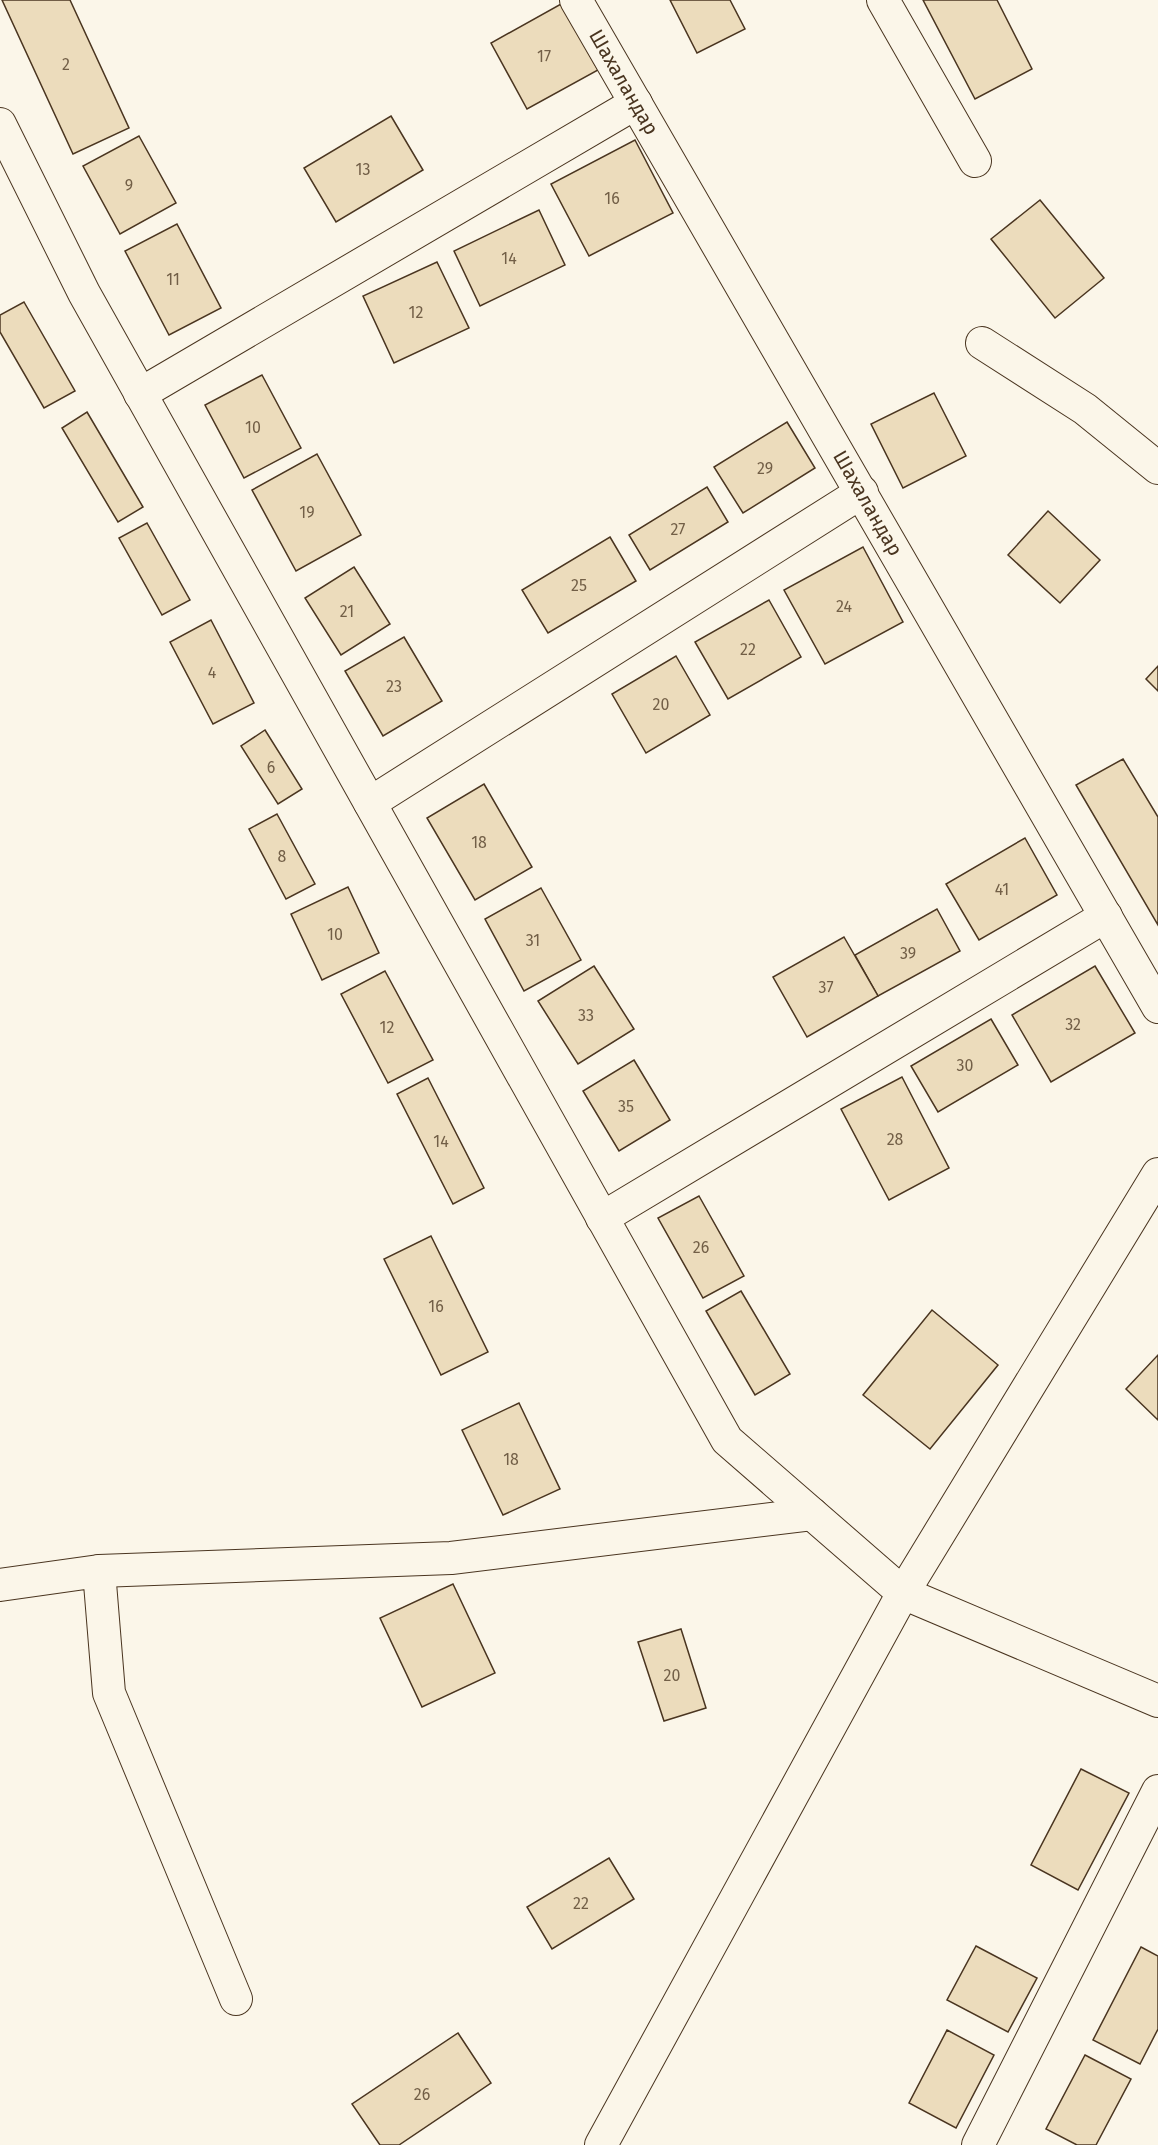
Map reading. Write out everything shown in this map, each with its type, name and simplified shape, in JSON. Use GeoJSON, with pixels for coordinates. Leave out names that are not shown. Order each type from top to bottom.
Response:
{"type":"FeatureCollection","features":[{"type":"Feature","properties":{"kind":"street","name":"Шахаландар"},"geometry":{"type":"LineString","coordinates":[[576,0],[1158,1007]]}},
{"type":"Feature","properties":{"kind":"street"},"geometry":{"type":"LineString","coordinates":[[883,0],[975,161]]}},
{"type":"Feature","properties":{"kind":"street"},"geometry":{"type":"LineString","coordinates":[[140,394],[636,103]]}},
{"type":"Feature","properties":{"kind":"street"},"geometry":{"type":"LineString","coordinates":[[0,124],[84,293],[727,1440],[903,1593],[1158,1701]]}},
{"type":"Feature","properties":{"kind":"street"},"geometry":{"type":"LineString","coordinates":[[982,343],[1085,409],[1158,468]]}},
{"type":"Feature","properties":{"kind":"street"},"geometry":{"type":"LineString","coordinates":[[370,804],[862,492]]}},
{"type":"Feature","properties":{"kind":"street"},"geometry":{"type":"LineString","coordinates":[[602,1218],[1106,916]]}},
{"type":"Feature","properties":{"kind":"street"},"geometry":{"type":"LineString","coordinates":[[600,2145],[903,1593],[1158,1174]]}},
{"type":"Feature","properties":{"kind":"street"},"geometry":{"type":"LineString","coordinates":[[0,1585],[99,1571],[451,1558],[812,1514]]}},
{"type":"Feature","properties":{"kind":"street"},"geometry":{"type":"LineString","coordinates":[[99,1571],[109,1694],[236,1999]]}},
{"type":"Feature","properties":{"kind":"street"},"geometry":{"type":"LineString","coordinates":[[978,2145],[1158,1791]]}},
{"type":"Feature","properties":{"kind":"building"},"geometry":{"type":"Polygon","coordinates":[[[2,0],[70,0],[129,128],[73,154],[2,0]]]}},
{"type":"Feature","properties":{"kind":"building"},"geometry":{"type":"Polygon","coordinates":[[[670,0],[730,0],[745,29],[697,53],[670,0]]]}},
{"type":"Feature","properties":{"kind":"building"},"geometry":{"type":"Polygon","coordinates":[[[923,0],[997,0],[1032,69],[975,99],[923,0]]]}},
{"type":"Feature","properties":{"kind":"building"},"geometry":{"type":"Polygon","coordinates":[[[561,4],[598,70],[527,109],[491,43],[561,4]]]}},
{"type":"Feature","properties":{"kind":"building"},"geometry":{"type":"Polygon","coordinates":[[[391,116],[423,170],[336,222],[304,168],[391,116]]]}},
{"type":"Feature","properties":{"kind":"building"},"geometry":{"type":"Polygon","coordinates":[[[139,136],[176,203],[120,234],[83,166],[139,136]]]}},
{"type":"Feature","properties":{"kind":"building"},"geometry":{"type":"Polygon","coordinates":[[[635,140],[673,213],[589,256],[551,184],[635,140]]]}},
{"type":"Feature","properties":{"kind":"building"},"geometry":{"type":"Polygon","coordinates":[[[1040,200],[1104,278],[1055,318],[991,239],[1040,200]]]}},
{"type":"Feature","properties":{"kind":"building"},"geometry":{"type":"Polygon","coordinates":[[[539,210],[565,265],[480,306],[454,251],[539,210]]]}},
{"type":"Feature","properties":{"kind":"building"},"geometry":{"type":"Polygon","coordinates":[[[177,224],[221,308],[169,335],[125,251],[177,224]]]}},
{"type":"Feature","properties":{"kind":"building"},"geometry":{"type":"Polygon","coordinates":[[[437,262],[469,328],[394,363],[363,296],[437,262]]]}},
{"type":"Feature","properties":{"kind":"building"},"geometry":{"type":"Polygon","coordinates":[[[24,302],[75,391],[44,408],[0,332],[0,315],[24,302]]]}},
{"type":"Feature","properties":{"kind":"building"},"geometry":{"type":"Polygon","coordinates":[[[262,375],[301,448],[244,478],[205,405],[262,375]]]}},
{"type":"Feature","properties":{"kind":"building"},"geometry":{"type":"Polygon","coordinates":[[[934,393],[966,456],[903,488],[871,424],[934,393]]]}},
{"type":"Feature","properties":{"kind":"building"},"geometry":{"type":"Polygon","coordinates":[[[87,412],[143,507],[118,522],[62,428],[87,412]]]}},
{"type":"Feature","properties":{"kind":"building"},"geometry":{"type":"Polygon","coordinates":[[[787,422],[815,468],[743,513],[714,467],[787,422]]]}},
{"type":"Feature","properties":{"kind":"building"},"geometry":{"type":"Polygon","coordinates":[[[317,454],[361,535],[296,571],[252,490],[317,454]]]}},
{"type":"Feature","properties":{"kind":"building"},"geometry":{"type":"Polygon","coordinates":[[[707,487],[728,522],[650,570],[629,535],[707,487]]]}},
{"type":"Feature","properties":{"kind":"building"},"geometry":{"type":"Polygon","coordinates":[[[1048,511],[1100,560],[1060,603],[1008,555],[1048,511]]]}},
{"type":"Feature","properties":{"kind":"building"},"geometry":{"type":"Polygon","coordinates":[[[147,523],[190,600],[162,615],[119,538],[147,523]]]}},
{"type":"Feature","properties":{"kind":"building"},"geometry":{"type":"Polygon","coordinates":[[[610,537],[636,581],[548,633],[522,590],[610,537]]]}},
{"type":"Feature","properties":{"kind":"building"},"geometry":{"type":"Polygon","coordinates":[[[863,547],[903,622],[825,664],[784,590],[863,547]]]}},
{"type":"Feature","properties":{"kind":"building"},"geometry":{"type":"Polygon","coordinates":[[[354,567],[390,624],[341,655],[305,598],[354,567]]]}},
{"type":"Feature","properties":{"kind":"building"},"geometry":{"type":"Polygon","coordinates":[[[769,600],[801,657],[728,699],[695,642],[769,600]]]}},
{"type":"Feature","properties":{"kind":"building"},"geometry":{"type":"Polygon","coordinates":[[[211,620],[254,703],[213,724],[170,642],[211,620]]]}},
{"type":"Feature","properties":{"kind":"building"},"geometry":{"type":"Polygon","coordinates":[[[404,637],[442,701],[383,736],[345,671],[404,637]]]}},
{"type":"Feature","properties":{"kind":"building"},"geometry":{"type":"Polygon","coordinates":[[[676,656],[710,715],[646,753],[612,694],[676,656]]]}},
{"type":"Feature","properties":{"kind":"building"},"geometry":{"type":"Polygon","coordinates":[[[1158,666],[1158,691],[1146,679],[1158,666]]]}},
{"type":"Feature","properties":{"kind":"building"},"geometry":{"type":"Polygon","coordinates":[[[265,730],[302,789],[278,804],[241,746],[265,730]]]}},
{"type":"Feature","properties":{"kind":"building"},"geometry":{"type":"Polygon","coordinates":[[[1123,759],[1158,817],[1158,925],[1076,785],[1123,759]]]}},
{"type":"Feature","properties":{"kind":"building"},"geometry":{"type":"Polygon","coordinates":[[[484,784],[532,867],[475,900],[427,818],[484,784]]]}},
{"type":"Feature","properties":{"kind":"building"},"geometry":{"type":"Polygon","coordinates":[[[277,814],[315,884],[286,899],[249,829],[277,814]]]}},
{"type":"Feature","properties":{"kind":"building"},"geometry":{"type":"Polygon","coordinates":[[[1025,838],[1057,895],[979,940],[946,884],[1025,838]]]}},
{"type":"Feature","properties":{"kind":"building"},"geometry":{"type":"Polygon","coordinates":[[[348,887],[379,953],[322,980],[291,914],[348,887]]]}},
{"type":"Feature","properties":{"kind":"building"},"geometry":{"type":"Polygon","coordinates":[[[541,888],[581,960],[524,991],[485,919],[541,888]]]}},
{"type":"Feature","properties":{"kind":"building"},"geometry":{"type":"Polygon","coordinates":[[[937,909],[960,951],[878,996],[855,955],[937,909]]]}},
{"type":"Feature","properties":{"kind":"building"},"geometry":{"type":"Polygon","coordinates":[[[844,937],[878,996],[807,1037],[773,977],[844,937]]]}},
{"type":"Feature","properties":{"kind":"building"},"geometry":{"type":"Polygon","coordinates":[[[594,966],[634,1029],[578,1064],[538,1001],[594,966]]]}},
{"type":"Feature","properties":{"kind":"building"},"geometry":{"type":"Polygon","coordinates":[[[1095,966],[1135,1033],[1051,1082],[1012,1015],[1095,966]]]}},
{"type":"Feature","properties":{"kind":"building"},"geometry":{"type":"Polygon","coordinates":[[[385,971],[433,1060],[388,1083],[341,994],[385,971]]]}},
{"type":"Feature","properties":{"kind":"building"},"geometry":{"type":"Polygon","coordinates":[[[991,1019],[1018,1065],[938,1112],[911,1066],[991,1019]]]}},
{"type":"Feature","properties":{"kind":"building"},"geometry":{"type":"Polygon","coordinates":[[[634,1060],[670,1120],[619,1151],[583,1091],[634,1060]]]}},
{"type":"Feature","properties":{"kind":"building"},"geometry":{"type":"Polygon","coordinates":[[[902,1077],[949,1168],[889,1200],[841,1109],[902,1077]]]}},
{"type":"Feature","properties":{"kind":"building"},"geometry":{"type":"Polygon","coordinates":[[[428,1078],[484,1188],[453,1204],[397,1094],[428,1078]]]}},
{"type":"Feature","properties":{"kind":"building"},"geometry":{"type":"Polygon","coordinates":[[[699,1196],[744,1276],[703,1298],[658,1218],[699,1196]]]}},
{"type":"Feature","properties":{"kind":"building"},"geometry":{"type":"Polygon","coordinates":[[[431,1236],[488,1352],[441,1375],[384,1259],[431,1236]]]}},
{"type":"Feature","properties":{"kind":"building"},"geometry":{"type":"Polygon","coordinates":[[[741,1291],[790,1374],[755,1395],[706,1311],[741,1291]]]}},
{"type":"Feature","properties":{"kind":"building"},"geometry":{"type":"Polygon","coordinates":[[[932,1310],[998,1365],[930,1449],[863,1395],[932,1310]]]}},
{"type":"Feature","properties":{"kind":"building"},"geometry":{"type":"Polygon","coordinates":[[[1158,1355],[1158,1420],[1126,1389],[1158,1355]]]}},
{"type":"Feature","properties":{"kind":"building"},"geometry":{"type":"Polygon","coordinates":[[[519,1403],[560,1489],[503,1515],[462,1430],[519,1403]]]}},
{"type":"Feature","properties":{"kind":"building"},"geometry":{"type":"Polygon","coordinates":[[[453,1584],[495,1673],[422,1707],[380,1618],[453,1584]]]}},
{"type":"Feature","properties":{"kind":"building"},"geometry":{"type":"Polygon","coordinates":[[[681,1629],[706,1708],[664,1721],[638,1642],[681,1629]]]}},
{"type":"Feature","properties":{"kind":"building"},"geometry":{"type":"Polygon","coordinates":[[[1081,1769],[1129,1793],[1078,1890],[1031,1865],[1081,1769]]]}},
{"type":"Feature","properties":{"kind":"building"},"geometry":{"type":"Polygon","coordinates":[[[609,1858],[634,1899],[552,1949],[527,1907],[609,1858]]]}},
{"type":"Feature","properties":{"kind":"building"},"geometry":{"type":"Polygon","coordinates":[[[976,1946],[1037,1978],[1008,2032],[947,2000],[976,1946]]]}},
{"type":"Feature","properties":{"kind":"building"},"geometry":{"type":"Polygon","coordinates":[[[1141,1947],[1158,1956],[1158,2029],[1140,2064],[1093,2040],[1141,1947]]]}},
{"type":"Feature","properties":{"kind":"building"},"geometry":{"type":"Polygon","coordinates":[[[947,2030],[994,2055],[956,2128],[909,2103],[947,2030]]]}},
{"type":"Feature","properties":{"kind":"building"},"geometry":{"type":"Polygon","coordinates":[[[458,2033],[491,2083],[399,2145],[380,2145],[352,2104],[458,2033]]]}},
{"type":"Feature","properties":{"kind":"building"},"geometry":{"type":"Polygon","coordinates":[[[1085,2055],[1131,2079],[1096,2145],[1077,2145],[1046,2129],[1085,2055]]]}}]}
